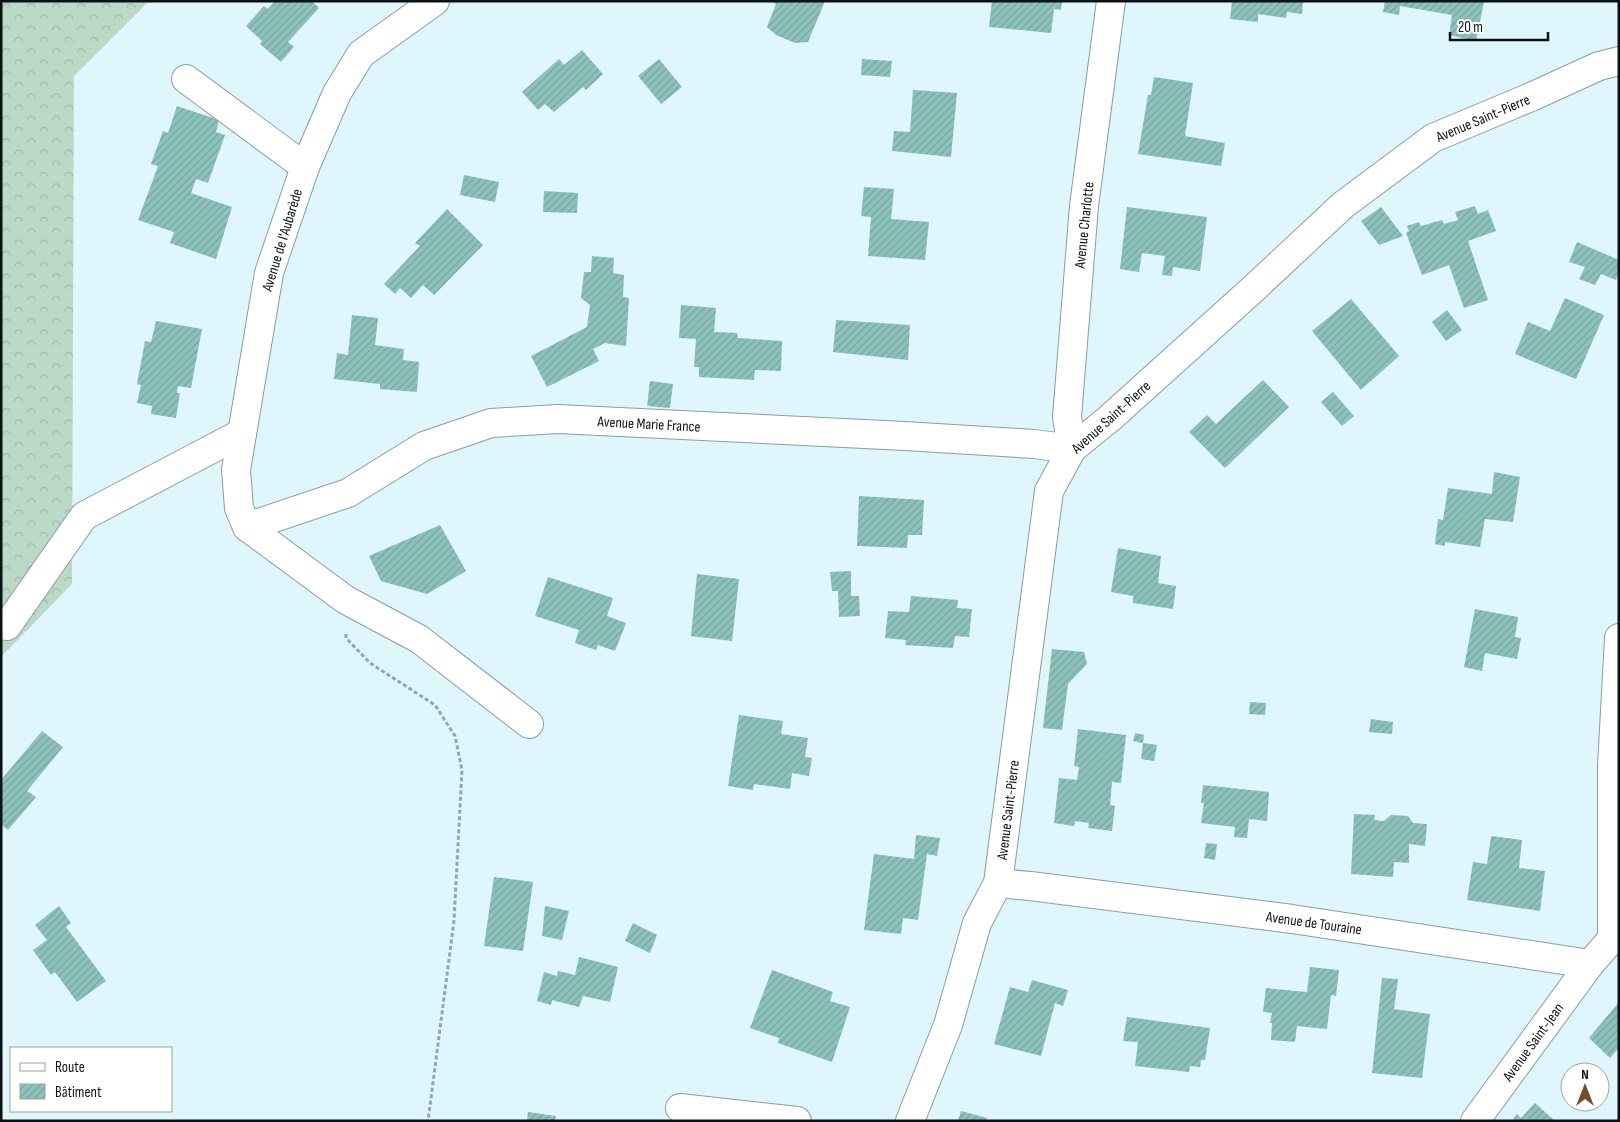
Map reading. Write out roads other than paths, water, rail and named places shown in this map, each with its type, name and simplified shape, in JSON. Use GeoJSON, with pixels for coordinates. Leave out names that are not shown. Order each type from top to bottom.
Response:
{"type":"FeatureCollection","features":[{"type":"Feature","properties":{"kind":"street","name":"Avenue de l'Aubarède"},"geometry":{"type":"LineString","coordinates":[[247,527],[239,508],[236,470],[269,273],[305,167],[337,93],[361,54],[435,1]]}},
{"type":"Feature","properties":{"kind":"street","name":"Avenue Charlotte"},"geometry":{"type":"LineString","coordinates":[[1072,449],[1067,417],[1084,206],[1111,1]]}},
{"type":"Feature","properties":{"kind":"street","name":"Avenue Saint-Pierre"},"geometry":{"type":"LineString","coordinates":[[910,1121],[948,1025],[977,922],[998,884],[1048,492],[1072,449],[1124,406],[1344,205],[1433,138],[1531,97],[1598,66],[1619,61]]}},
{"type":"Feature","properties":{"kind":"street"},"geometry":{"type":"LineString","coordinates":[[186,79],[305,167]]}},
{"type":"Feature","properties":{"kind":"street","name":"Avenue Marie France"},"geometry":{"type":"LineString","coordinates":[[247,527],[348,492],[424,446],[491,423],[568,420],[905,436],[1034,444],[1072,449]]}},
{"type":"Feature","properties":{"kind":"street"},"geometry":{"type":"LineString","coordinates":[[7,626],[84,516],[242,433]]}},
{"type":"Feature","properties":{"kind":"street"},"geometry":{"type":"LineString","coordinates":[[247,527],[346,600],[418,640],[528,724]]}},
{"type":"Feature","properties":{"kind":"street"},"geometry":{"type":"LineString","coordinates":[[1590,964],[1615,939],[1612,766],[1619,638]]}},
{"type":"Feature","properties":{"kind":"street","name":"Avenue de Touraine"},"geometry":{"type":"LineString","coordinates":[[998,884],[1030,886],[1292,919],[1590,964]]}},
{"type":"Feature","properties":{"kind":"street","name":"Avenue Saint-Jean"},"geometry":{"type":"LineString","coordinates":[[1475,1121],[1590,964]]}},
{"type":"Feature","properties":{"kind":"street"},"geometry":{"type":"LineString","coordinates":[[680,1108],[798,1121]]}}]}
